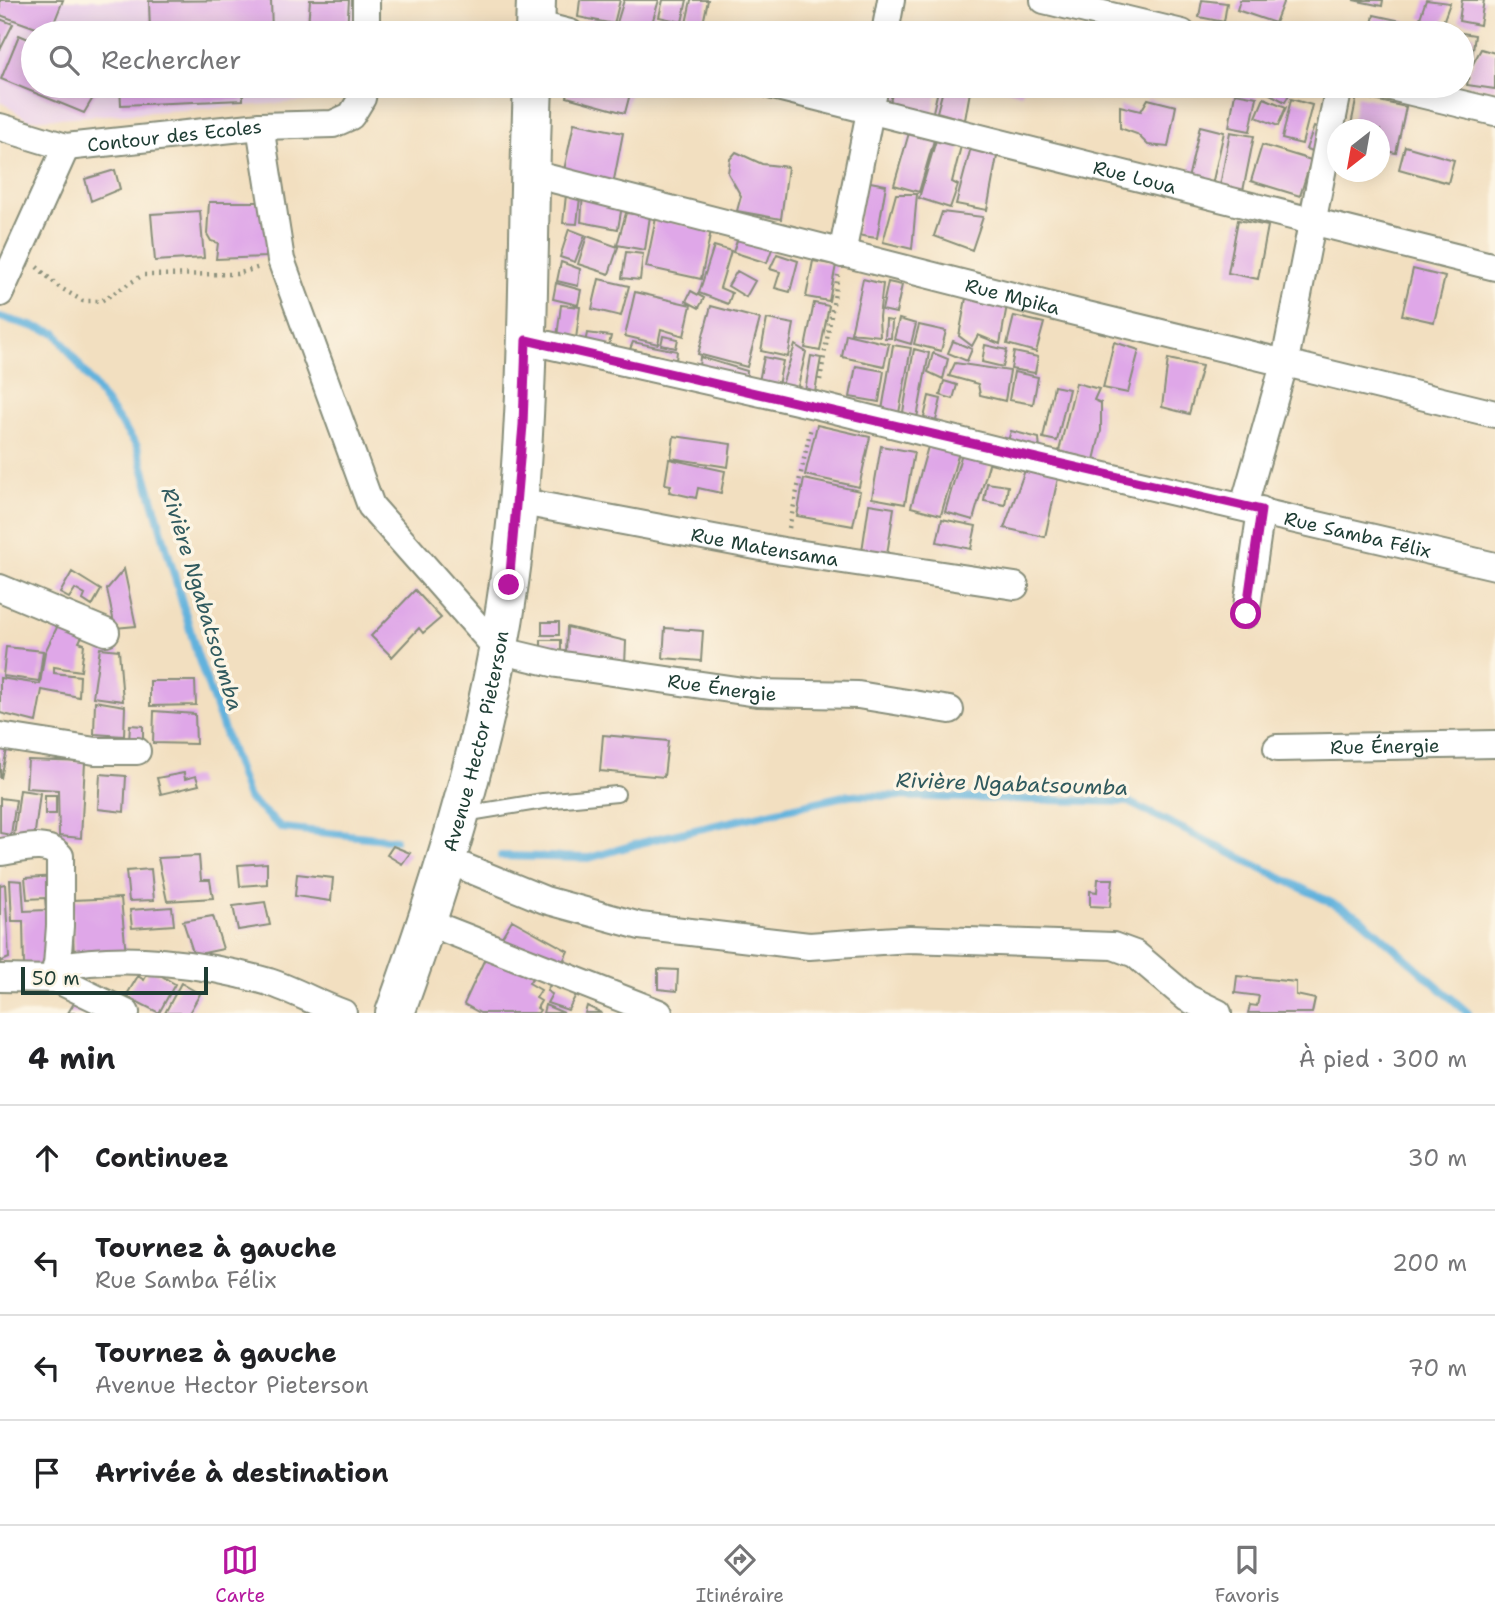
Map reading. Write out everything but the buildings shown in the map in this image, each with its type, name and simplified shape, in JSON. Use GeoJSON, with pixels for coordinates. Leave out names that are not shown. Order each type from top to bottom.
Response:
{"type":"FeatureCollection","features":[{"type":"Feature","properties":{"kind":"street"},"geometry":{"type":"LineString","coordinates":[[366,0],[366,21]]}},
{"type":"Feature","properties":{"kind":"street"},"geometry":{"type":"LineString","coordinates":[[887,21],[891,0]]}},
{"type":"Feature","properties":{"kind":"street"},"geometry":{"type":"LineString","coordinates":[[1044,0],[1132,21]]}},
{"type":"Feature","properties":{"kind":"street","name":"Contour des Ecoles"},"geometry":{"type":"LineString","coordinates":[[0,127],[66,147],[260,126],[333,124],[352,116],[362,98]]}},
{"type":"Feature","properties":{"kind":"street","name":"Avenue Hector Pieterson"},"geometry":{"type":"LineString","coordinates":[[395,1013],[427,922],[459,815],[498,650],[509,585],[517,501],[526,340],[533,98]]}},
{"type":"Feature","properties":{"kind":"street"},"geometry":{"type":"LineString","coordinates":[[842,254],[873,98]]}},
{"type":"Feature","properties":{"kind":"street","name":"Rue Loua"},"geometry":{"type":"LineString","coordinates":[[873,98],[1312,220],[1495,267]]}},
{"type":"Feature","properties":{"kind":"street"},"geometry":{"type":"LineString","coordinates":[[1246,614],[1252,508],[1285,361],[1337,98]]}},
{"type":"Feature","properties":{"kind":"street"},"geometry":{"type":"LineString","coordinates":[[1435,98],[1495,113]]}},
{"type":"Feature","properties":{"kind":"street"},"geometry":{"type":"LineString","coordinates":[[260,126],[281,260],[371,506],[498,650]]}},
{"type":"Feature","properties":{"kind":"street"},"geometry":{"type":"LineString","coordinates":[[0,293],[21,252],[66,147]]}},
{"type":"Feature","properties":{"kind":"street","name":"Rue Mpika"},"geometry":{"type":"LineString","coordinates":[[530,173],[842,254],[1495,414]]}},
{"type":"Feature","properties":{"kind":"street","name":"Rue Samba Félix"},"geometry":{"type":"LineString","coordinates":[[526,340],[1495,566]]}},
{"type":"Feature","properties":{"kind":"street","name":"Rue Matensama"},"geometry":{"type":"LineString","coordinates":[[517,501],[783,551],[1015,586]]}},
{"type":"Feature","properties":{"kind":"street"},"geometry":{"type":"LineString","coordinates":[[0,588],[106,632]]}},
{"type":"Feature","properties":{"kind":"street","name":"Rue Énergie"},"geometry":{"type":"LineString","coordinates":[[498,650],[557,664],[757,693],[858,695],[950,710]]}},
{"type":"Feature","properties":{"kind":"street"},"geometry":{"type":"LineString","coordinates":[[0,736],[95,751],[137,751]]}},
{"type":"Feature","properties":{"kind":"street","name":"Rue Énergie"},"geometry":{"type":"LineString","coordinates":[[1277,748],[1495,744]]}},
{"type":"Feature","properties":{"kind":"street"},"geometry":{"type":"LineString","coordinates":[[0,852],[41,847],[55,849],[60,856],[61,926],[56,973]]}},
{"type":"Feature","properties":{"kind":"street"},"geometry":{"type":"LineString","coordinates":[[447,860],[545,900],[640,926],[809,946],[911,939],[1113,946],[1135,954],[1186,998],[1218,1013]]}},
{"type":"Feature","properties":{"kind":"street"},"geometry":{"type":"LineString","coordinates":[[427,922],[659,1013]]}},
{"type":"Feature","properties":{"kind":"street"},"geometry":{"type":"LineString","coordinates":[[0,978],[56,973],[89,962],[143,960],[229,973],[271,983],[343,1013]]}},
{"type":"Feature","properties":{"kind":"street"},"geometry":{"type":"LineString","coordinates":[[56,973],[126,1013]]}},
{"type":"Feature","properties":{"kind":"lane"},"geometry":{"type":"LineString","coordinates":[[459,815],[543,801],[617,794]]}},
{"type":"Feature","properties":{"kind":"path"},"geometry":{"type":"LineString","coordinates":[[21,252],[59,287],[83,301],[101,302],[143,275],[237,274],[281,260]]}},
{"type":"Feature","properties":{"kind":"shaded area"},"geometry":{"type":"Polygon","coordinates":[[[0,0],[360,0],[359,21],[21,21],[21,98],[346,99],[28,120],[0,101],[0,0]]]}},
{"type":"Feature","properties":{"kind":"waterway","name":"Rivière Ngabatsoumba"},"geometry":{"type":"LineString","coordinates":[[0,317],[56,333],[137,446],[197,654],[248,798],[282,828],[395,840]]}},
{"type":"Feature","properties":{"kind":"waterway","name":"Rivière Ngabatsoumba"},"geometry":{"type":"LineString","coordinates":[[501,856],[589,858],[655,839],[848,795],[1128,802],[1358,916],[1468,1013]]}},
{"type":"Feature","properties":{"kind":"route"},"geometry":{"type":"LineString","coordinates":[[509,585],[523,425],[526,340],[1261,510],[1246,614]]}}]}
